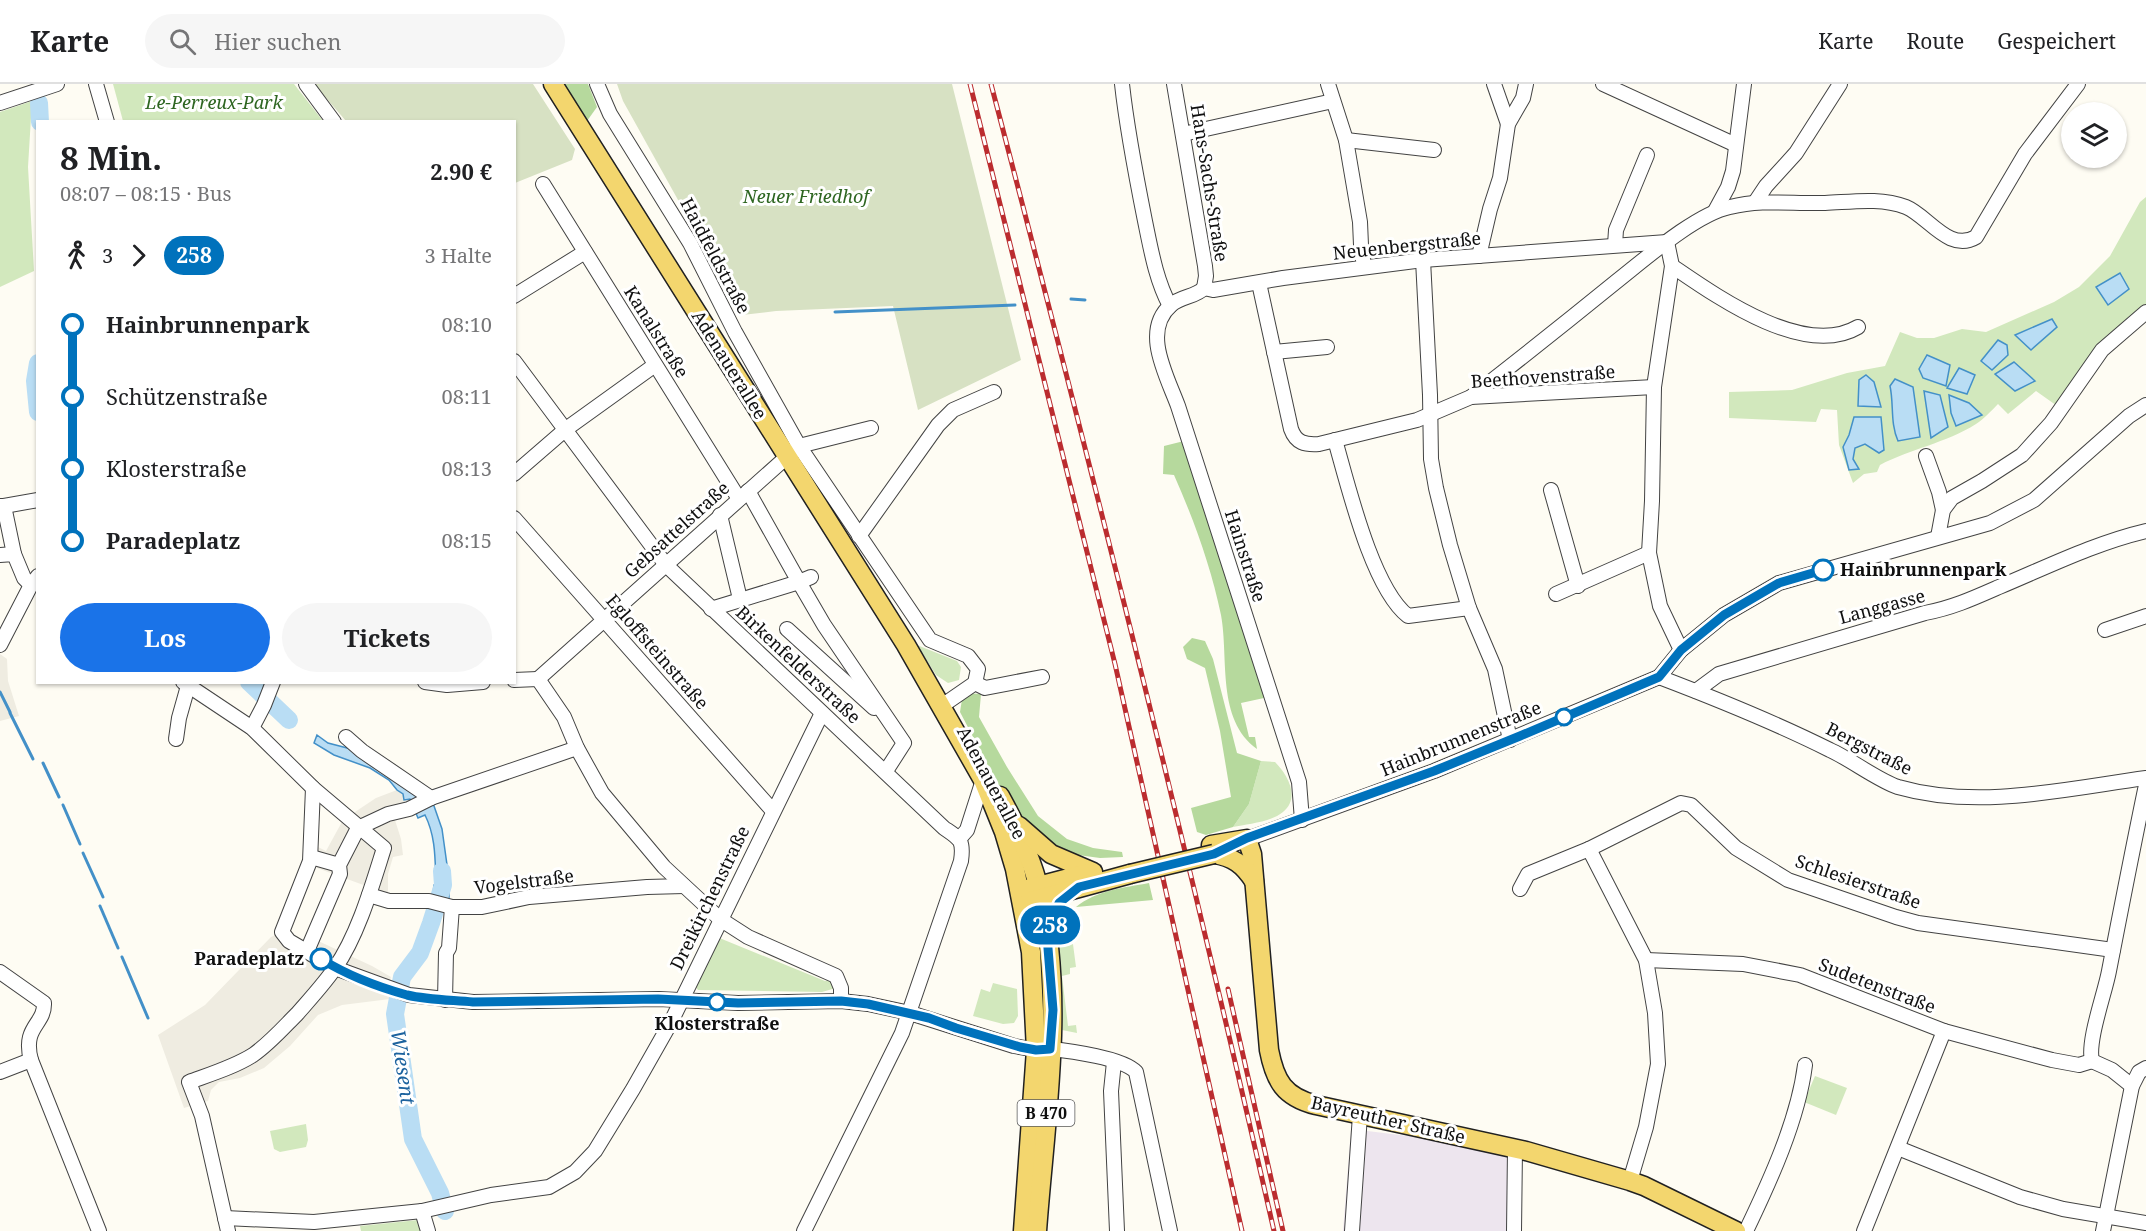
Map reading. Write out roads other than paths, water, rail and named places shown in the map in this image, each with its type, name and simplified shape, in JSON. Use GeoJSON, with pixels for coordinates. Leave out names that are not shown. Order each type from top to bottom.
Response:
{"type":"FeatureCollection","features":[{"type":"Feature","properties":{"kind":"main road","name":"Adenauerallee"},"geometry":{"type":"LineString","coordinates":[[553,84],[793,452],[983,780],[1031,894]]}},
{"type":"Feature","properties":{"kind":"main road","name":"Adenauerallee"},"geometry":{"type":"LineString","coordinates":[[906,645],[927,668],[1013,819],[1029,856],[1031,894]]}},
{"type":"Feature","properties":{"kind":"main road"},"geometry":{"type":"LineString","coordinates":[[1013,819],[1051,854],[1093,872]]}},
{"type":"Feature","properties":{"kind":"main road","name":"B 470"},"geometry":{"type":"LineString","coordinates":[[1031,894],[1079,887],[1129,869],[1212,850],[1247,838]]}},
{"type":"Feature","properties":{"kind":"main road","name":"Bayreuther Straße"},"geometry":{"type":"LineString","coordinates":[[1247,838],[1252,854],[1269,1050],[1275,1076],[1284,1088],[1302,1101],[1515,1149],[1630,1181],[1736,1231]]}},
{"type":"Feature","properties":{"kind":"main road"},"geometry":{"type":"LineString","coordinates":[[1212,850],[1234,859],[1248,871],[1254,881]]}},
{"type":"Feature","properties":{"kind":"main road","name":"B 470"},"geometry":{"type":"LineString","coordinates":[[1031,894],[1093,872],[1129,869]]}},
{"type":"Feature","properties":{"kind":"main road","name":"B 470"},"geometry":{"type":"LineString","coordinates":[[1023,1231],[1043,1049],[1053,1010],[1047,936],[1054,913],[1064,898],[1079,887]]}},
{"type":"Feature","properties":{"kind":"main road"},"geometry":{"type":"LineString","coordinates":[[1031,894],[1047,936]]}},
{"type":"Feature","properties":{"kind":"main road","name":"B 470"},"geometry":{"type":"LineString","coordinates":[[1031,894],[1031,952],[1043,1049],[1037,1231]]}},
{"type":"Feature","properties":{"kind":"street"},"geometry":{"type":"LineString","coordinates":[[0,103],[57,84]]}},
{"type":"Feature","properties":{"kind":"street"},"geometry":{"type":"LineString","coordinates":[[96,84],[106,120]]}},
{"type":"Feature","properties":{"kind":"street"},"geometry":{"type":"LineString","coordinates":[[306,84],[333,120]]}},
{"type":"Feature","properties":{"kind":"street","name":"Haidfeldstraße"},"geometry":{"type":"LineString","coordinates":[[597,84],[610,114],[690,243],[793,452],[859,536],[930,640],[969,656],[978,669],[975,683]]}},
{"type":"Feature","properties":{"kind":"street"},"geometry":{"type":"LineString","coordinates":[[1122,84],[1148,233],[1159,279],[1170,306],[1204,288]]}},
{"type":"Feature","properties":{"kind":"street","name":"Hans-Sachs-Straße"},"geometry":{"type":"LineString","coordinates":[[1174,84],[1205,266],[1204,288]]}},
{"type":"Feature","properties":{"kind":"street"},"geometry":{"type":"LineString","coordinates":[[1328,84],[1346,140],[1360,222],[1360,245],[1364,267]]}},
{"type":"Feature","properties":{"kind":"street"},"geometry":{"type":"LineString","coordinates":[[1494,84],[1508,124]]}},
{"type":"Feature","properties":{"kind":"street"},"geometry":{"type":"LineString","coordinates":[[1479,256],[1500,178],[1508,124],[1522,98],[1526,84]]}},
{"type":"Feature","properties":{"kind":"street"},"geometry":{"type":"LineString","coordinates":[[1603,84],[1736,146]]}},
{"type":"Feature","properties":{"kind":"street"},"geometry":{"type":"LineString","coordinates":[[1715,211],[1728,187],[1733,171],[1744,84]]}},
{"type":"Feature","properties":{"kind":"street"},"geometry":{"type":"LineString","coordinates":[[1756,201],[1766,186],[1796,153],[1840,84]]}},
{"type":"Feature","properties":{"kind":"street","name":"Neuenbergstraße"},"geometry":{"type":"LineString","coordinates":[[1204,288],[1213,290],[1422,260],[1666,242],[1715,211],[1756,201],[1890,203],[1908,208],[1951,239],[1969,241],[1976,237],[2025,154],[2078,84]]}},
{"type":"Feature","properties":{"kind":"street"},"geometry":{"type":"LineString","coordinates":[[1183,134],[1333,101]]}},
{"type":"Feature","properties":{"kind":"street"},"geometry":{"type":"LineString","coordinates":[[1346,140],[1434,150]]}},
{"type":"Feature","properties":{"kind":"street"},"geometry":{"type":"LineString","coordinates":[[1614,245],[1616,230],[1647,155]]}},
{"type":"Feature","properties":{"kind":"street","name":"Kanalstraße"},"geometry":{"type":"LineString","coordinates":[[543,184],[655,365],[743,495],[805,579],[824,626],[893,726]]}},
{"type":"Feature","properties":{"kind":"street"},"geometry":{"type":"LineString","coordinates":[[1472,397],[1666,242],[1672,266],[1654,387],[1649,553],[1660,606],[1681,650]]}},
{"type":"Feature","properties":{"kind":"street"},"geometry":{"type":"LineString","coordinates":[[516,295],[585,252]]}},
{"type":"Feature","properties":{"kind":"street"},"geometry":{"type":"LineString","coordinates":[[1422,260],[1431,459],[1436,488],[1469,608],[1495,669],[1509,740]]}},
{"type":"Feature","properties":{"kind":"street"},"geometry":{"type":"LineString","coordinates":[[1672,266],[1715,295],[1774,325],[1803,334],[1827,336],[1848,333],[1858,327]]}},
{"type":"Feature","properties":{"kind":"street"},"geometry":{"type":"LineString","coordinates":[[1258,283],[1274,352],[1327,347]]}},
{"type":"Feature","properties":{"kind":"street","name":"Hainstraße"},"geometry":{"type":"LineString","coordinates":[[1170,306],[1161,318],[1157,332],[1159,352],[1299,782],[1302,820]]}},
{"type":"Feature","properties":{"kind":"street"},"geometry":{"type":"LineString","coordinates":[[1943,510],[1952,498],[2022,455],[2050,423],[2102,350],[2146,312]]}},
{"type":"Feature","properties":{"kind":"street","name":"Beethovenstraße"},"geometry":{"type":"LineString","coordinates":[[1274,352],[1294,437],[1299,442],[1310,445],[1417,420],[1472,397],[1654,387]]}},
{"type":"Feature","properties":{"kind":"street","name":"Birkenfelderstraße"},"geometry":{"type":"LineString","coordinates":[[516,364],[666,565],[944,828],[959,838]]}},
{"type":"Feature","properties":{"kind":"street"},"geometry":{"type":"LineString","coordinates":[[516,472],[566,429],[655,365]]}},
{"type":"Feature","properties":{"kind":"street"},"geometry":{"type":"LineString","coordinates":[[859,536],[938,425],[953,410],[994,392]]}},
{"type":"Feature","properties":{"kind":"street","name":"Hainbrunnenstraße"},"geometry":{"type":"LineString","coordinates":[[1247,838],[1434,771],[1659,677],[1681,650],[1724,615],[1779,583],[1990,523],[2034,500],[2128,416],[2146,405]]}},
{"type":"Feature","properties":{"kind":"street"},"geometry":{"type":"LineString","coordinates":[[793,452],[871,428]]}},
{"type":"Feature","properties":{"kind":"street"},"geometry":{"type":"LineString","coordinates":[[1335,440],[1364,538],[1398,608],[1408,616],[1469,608]]}},
{"type":"Feature","properties":{"kind":"street","name":"Gebsattelstraße"},"geometry":{"type":"LineString","coordinates":[[538,679],[793,452]]}},
{"type":"Feature","properties":{"kind":"street"},"geometry":{"type":"LineString","coordinates":[[1926,456],[1943,510],[1938,537]]}},
{"type":"Feature","properties":{"kind":"street"},"geometry":{"type":"LineString","coordinates":[[1551,490],[1578,586]]}},
{"type":"Feature","properties":{"kind":"street"},"geometry":{"type":"LineString","coordinates":[[0,645],[34,580],[24,578],[7,554],[2,506],[36,500]]}},
{"type":"Feature","properties":{"kind":"street"},"geometry":{"type":"LineString","coordinates":[[720,515],[740,599]]}},
{"type":"Feature","properties":{"kind":"street","name":"Egloffsteinstraße"},"geometry":{"type":"LineString","coordinates":[[516,520],[773,811]]}},
{"type":"Feature","properties":{"kind":"street","name":"Langgasse"},"geometry":{"type":"LineString","coordinates":[[1696,691],[1719,674],[1925,613],[1948,609],[2066,559],[2129,535],[2146,531]]}},
{"type":"Feature","properties":{"kind":"street"},"geometry":{"type":"LineString","coordinates":[[1556,594],[1649,553]]}},
{"type":"Feature","properties":{"kind":"street"},"geometry":{"type":"LineString","coordinates":[[711,609],[805,579]]}},
{"type":"Feature","properties":{"kind":"street"},"geometry":{"type":"LineString","coordinates":[[2105,630],[2146,616]]}},
{"type":"Feature","properties":{"kind":"street"},"geometry":{"type":"LineString","coordinates":[[788,629],[893,726],[904,743],[886,771]]}},
{"type":"Feature","properties":{"kind":"street"},"geometry":{"type":"LineString","coordinates":[[946,703],[975,683],[985,688],[1042,677]]}},
{"type":"Feature","properties":{"kind":"street","name":"Bergstraße"},"geometry":{"type":"LineString","coordinates":[[1659,677],[1788,729],[1895,786],[1921,792],[1970,797],[2028,794],[2146,778]]}},
{"type":"Feature","properties":{"kind":"street"},"geometry":{"type":"LineString","coordinates":[[516,680],[538,679],[564,717],[577,748],[602,793],[664,867],[720,919],[748,937],[836,976],[841,988],[841,1001]]}},
{"type":"Feature","properties":{"kind":"street"},"geometry":{"type":"LineString","coordinates":[[176,740],[185,684],[252,728],[313,788],[384,848],[369,896],[335,968],[309,1001],[267,1044],[252,1055],[223,1070],[189,1082],[202,1116],[227,1225]]}},
{"type":"Feature","properties":{"kind":"street"},"geometry":{"type":"LineString","coordinates":[[252,728],[272,684]]}},
{"type":"Feature","properties":{"kind":"street"},"geometry":{"type":"LineString","coordinates":[[440,684],[459,684]]}},
{"type":"Feature","properties":{"kind":"street","name":"Dreikirchenstraße"},"geometry":{"type":"LineString","coordinates":[[227,1225],[314,1222],[422,1211],[458,1202],[549,1187],[575,1172],[595,1151],[628,1098],[682,999],[822,713]]}},
{"type":"Feature","properties":{"kind":"street"},"geometry":{"type":"LineString","coordinates":[[346,737],[431,798]]}},
{"type":"Feature","properties":{"kind":"street"},"geometry":{"type":"LineString","coordinates":[[307,951],[340,874],[339,864],[355,825],[409,809],[431,798],[577,748]]}},
{"type":"Feature","properties":{"kind":"street"},"geometry":{"type":"LineString","coordinates":[[804,1231],[852,1138],[910,1013],[961,861],[963,846],[959,838],[967,830],[983,780]]}},
{"type":"Feature","properties":{"kind":"street"},"geometry":{"type":"LineString","coordinates":[[2132,1086],[2112,1070],[2091,1061],[2091,1046],[2146,785]]}},
{"type":"Feature","properties":{"kind":"street"},"geometry":{"type":"LineString","coordinates":[[313,788],[311,857],[282,932],[289,942],[335,968],[409,995],[473,1002],[682,999],[738,1003],[841,1001],[868,1004],[910,1013],[1014,1046],[1080,1052],[1131,1067],[1136,1072],[1170,1231]]}},
{"type":"Feature","properties":{"kind":"street","name":"Schlesierstraße"},"geometry":{"type":"LineString","coordinates":[[1589,849],[1681,803],[1690,805],[1736,848],[1788,880],[1896,917],[2113,950]]}},
{"type":"Feature","properties":{"kind":"street"},"geometry":{"type":"LineString","coordinates":[[1520,889],[1528,873],[1589,849],[1646,960],[1655,1013],[1658,1064],[1646,1127],[1630,1181]]}},
{"type":"Feature","properties":{"kind":"street"},"geometry":{"type":"LineString","coordinates":[[311,857],[339,864]]}},
{"type":"Feature","properties":{"kind":"street","name":"Vogelstraße"},"geometry":{"type":"LineString","coordinates":[[369,896],[389,901],[429,901],[452,907],[482,907],[529,897],[684,886]]}},
{"type":"Feature","properties":{"kind":"street"},"geometry":{"type":"LineString","coordinates":[[445,1000],[446,953],[450,948],[452,907]]}},
{"type":"Feature","properties":{"kind":"street","name":"Sudetenstraße"},"geometry":{"type":"LineString","coordinates":[[1646,960],[1743,964],[1800,975],[1944,1031],[2052,1060],[2079,1065],[2091,1061]]}},
{"type":"Feature","properties":{"kind":"street"},"geometry":{"type":"LineString","coordinates":[[0,972],[42,1001],[44,1005],[44,1010],[28,1039],[27,1046],[99,1231]]}},
{"type":"Feature","properties":{"kind":"street"},"geometry":{"type":"LineString","coordinates":[[1864,1231],[1944,1031]]}},
{"type":"Feature","properties":{"kind":"street"},"geometry":{"type":"LineString","coordinates":[[0,1072],[31,1060]]}},
{"type":"Feature","properties":{"kind":"street"},"geometry":{"type":"LineString","coordinates":[[1114,1062],[1111,1091],[1117,1231]]}},
{"type":"Feature","properties":{"kind":"street"},"geometry":{"type":"LineString","coordinates":[[1746,1231],[1776,1162],[1798,1101],[1805,1065]]}},
{"type":"Feature","properties":{"kind":"street"},"geometry":{"type":"LineString","coordinates":[[2112,1070],[2143,1070]]}},
{"type":"Feature","properties":{"kind":"street"},"geometry":{"type":"LineString","coordinates":[[2103,1231],[2132,1086],[2143,1070]]}},
{"type":"Feature","properties":{"kind":"street"},"geometry":{"type":"LineString","coordinates":[[1352,1231],[1360,1115]]}},
{"type":"Feature","properties":{"kind":"street"},"geometry":{"type":"LineString","coordinates":[[1898,1148],[2020,1197],[2063,1209],[2146,1222]]}},
{"type":"Feature","properties":{"kind":"street"},"geometry":{"type":"LineString","coordinates":[[1514,1231],[1515,1149]]}},
{"type":"Feature","properties":{"kind":"street"},"geometry":{"type":"LineString","coordinates":[[422,1211],[428,1231]]}},
{"type":"Feature","properties":{"kind":"water"},"geometry":{"type":"Polygon","coordinates":[[[2120,273],[2129,289],[2108,305],[2096,287],[2120,273]]]}},
{"type":"Feature","properties":{"kind":"water"},"geometry":{"type":"Polygon","coordinates":[[[2052,319],[2057,327],[2031,350],[2015,335],[2052,319]]]}},
{"type":"Feature","properties":{"kind":"water"},"geometry":{"type":"Polygon","coordinates":[[[1998,340],[2007,345],[2008,355],[1992,370],[1981,361],[1998,340]]]}},
{"type":"Feature","properties":{"kind":"water"},"geometry":{"type":"Polygon","coordinates":[[[1927,355],[1950,365],[1946,386],[1923,378],[1919,369],[1927,355]]]}},
{"type":"Feature","properties":{"kind":"water"},"geometry":{"type":"Polygon","coordinates":[[[2014,362],[2035,381],[2015,391],[1995,374],[2014,362]]]}},
{"type":"Feature","properties":{"kind":"water"},"geometry":{"type":"Polygon","coordinates":[[[1959,368],[1975,375],[1967,394],[1947,388],[1959,368]]]}},
{"type":"Feature","properties":{"kind":"water"},"geometry":{"type":"Polygon","coordinates":[[[1866,375],[1874,382],[1881,407],[1858,406],[1859,380],[1866,375]]]}},
{"type":"Feature","properties":{"kind":"water"},"geometry":{"type":"Polygon","coordinates":[[[1895,379],[1913,387],[1920,437],[1898,441],[1894,427],[1890,386],[1895,379]]]}},
{"type":"Feature","properties":{"kind":"water"},"geometry":{"type":"Polygon","coordinates":[[[1924,391],[1940,395],[1948,427],[1931,438],[1924,391]]]}},
{"type":"Feature","properties":{"kind":"water"},"geometry":{"type":"Polygon","coordinates":[[[1949,395],[1969,403],[1982,415],[1956,426],[1951,413],[1949,395]]]}},
{"type":"Feature","properties":{"kind":"water"},"geometry":{"type":"Polygon","coordinates":[[[1854,417],[1881,417],[1884,450],[1879,453],[1865,444],[1855,448],[1853,459],[1859,469],[1849,470],[1843,447],[1854,417]]]}},
{"type":"Feature","properties":{"kind":"water"},"geometry":{"type":"Polygon","coordinates":[[[317,735],[328,743],[351,749],[422,794],[434,806],[442,829],[449,897],[433,894],[436,884],[434,849],[429,823],[425,815],[418,818],[410,799],[404,800],[403,794],[389,780],[370,768],[334,755],[314,743],[317,735]]]}},
{"type":"Feature","properties":{"kind":"waterway","name":"Wiesent"},"geometry":{"type":"LineString","coordinates":[[39,103],[40,120]]}},
{"type":"Feature","properties":{"kind":"waterway"},"geometry":{"type":"LineString","coordinates":[[1071,299],[1085,300]]}},
{"type":"Feature","properties":{"kind":"waterway"},"geometry":{"type":"LineString","coordinates":[[835,312],[1015,305]]}},
{"type":"Feature","properties":{"kind":"waterway","name":"Wiesent"},"geometry":{"type":"LineString","coordinates":[[36,375],[36,391]]}},
{"type":"Feature","properties":{"kind":"waterway","name":"Wiesent"},"geometry":{"type":"LineString","coordinates":[[251,684],[289,720]]}},
{"type":"Feature","properties":{"kind":"waterway"},"geometry":{"type":"LineString","coordinates":[[0,692],[10,712]]}},
{"type":"Feature","properties":{"kind":"waterway"},"geometry":{"type":"LineString","coordinates":[[10,713],[33,759]]}},
{"type":"Feature","properties":{"kind":"waterway"},"geometry":{"type":"LineString","coordinates":[[43,763],[59,797]]}},
{"type":"Feature","properties":{"kind":"waterway"},"geometry":{"type":"LineString","coordinates":[[63,805],[80,844]]}},
{"type":"Feature","properties":{"kind":"waterway"},"geometry":{"type":"LineString","coordinates":[[83,853],[103,897]]}},
{"type":"Feature","properties":{"kind":"waterway","name":"Wiesent"},"geometry":{"type":"LineString","coordinates":[[442,871],[443,885],[431,923],[420,953],[402,977],[395,1014],[413,1139],[440,1193],[445,1211]]}},
{"type":"Feature","properties":{"kind":"waterway"},"geometry":{"type":"LineString","coordinates":[[100,906],[118,948]]}},
{"type":"Feature","properties":{"kind":"waterway"},"geometry":{"type":"LineString","coordinates":[[122,957],[148,1018]]}},
{"type":"Feature","properties":{"kind":"railway"},"geometry":{"type":"LineString","coordinates":[[970,84],[1115,664],[1242,1231]]}},
{"type":"Feature","properties":{"kind":"railway"},"geometry":{"type":"LineString","coordinates":[[991,84],[1137,656],[1274,1231]]}},
{"type":"Feature","properties":{"kind":"railway"},"geometry":{"type":"LineString","coordinates":[[1228,989],[1283,1231]]}},
{"type":"Feature","properties":{"kind":"place","name":"Hainbrunnenpark"},"geometry":{"type":"Point","coordinates":[1823,570]}},
{"type":"Feature","properties":{"kind":"place","name":"Paradeplatz"},"geometry":{"type":"Point","coordinates":[321,959]}},
{"type":"Feature","properties":{"kind":"place","name":"Klosterstraße"},"geometry":{"type":"Point","coordinates":[717,1002]}},
{"type":"Feature","properties":{"kind":"park label","name":"Le-Perreux-Park"},"geometry":{"type":"Point","coordinates":[214,103]}},
{"type":"Feature","properties":{"kind":"park label","name":"Neuer Friedhof"},"geometry":{"type":"Point","coordinates":[806,197]}}]}
